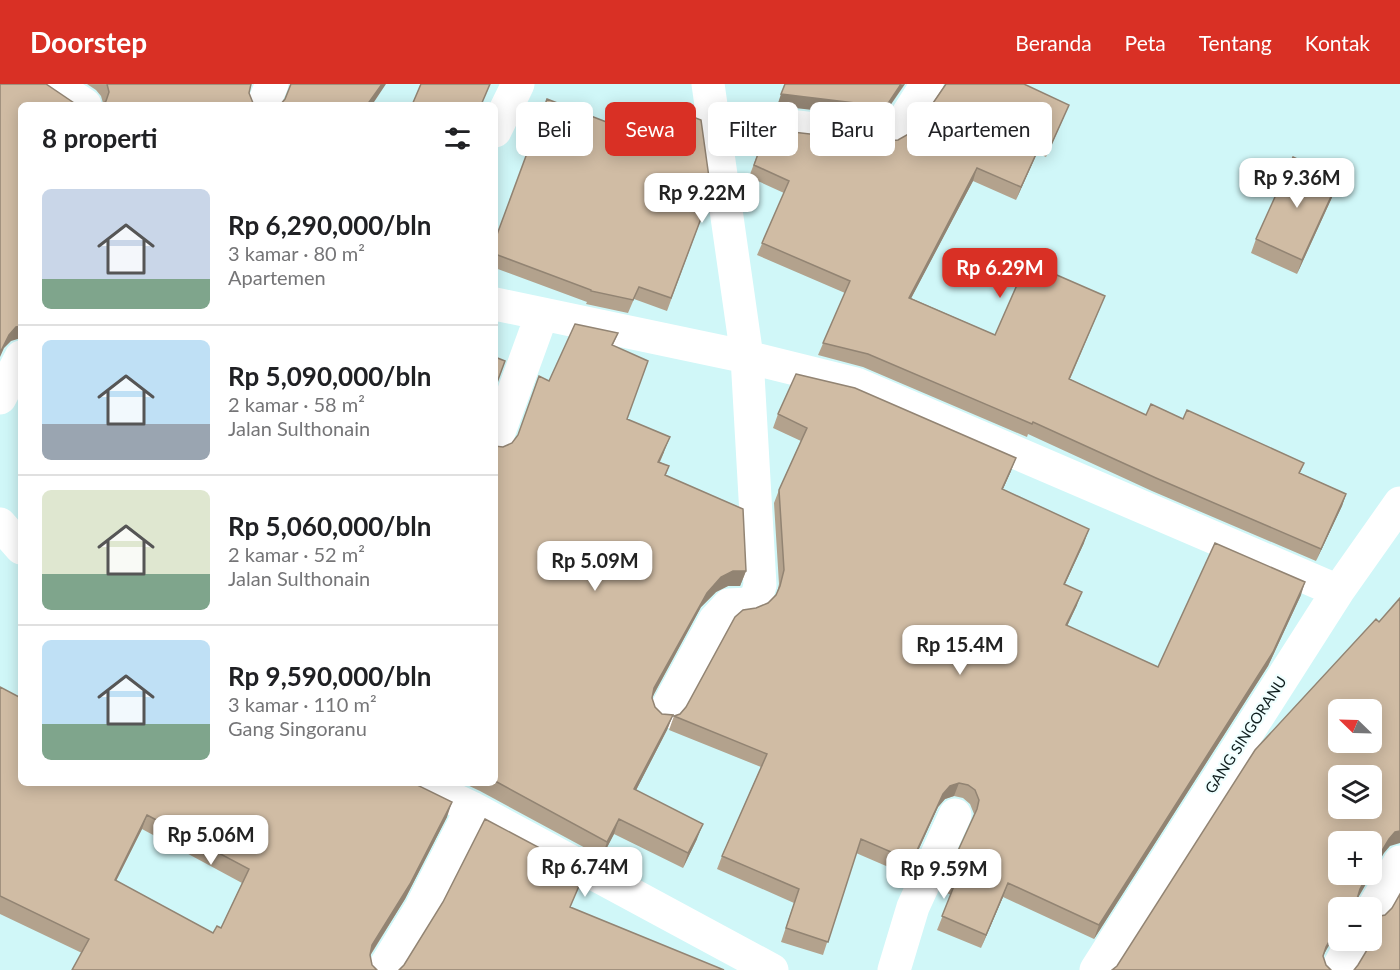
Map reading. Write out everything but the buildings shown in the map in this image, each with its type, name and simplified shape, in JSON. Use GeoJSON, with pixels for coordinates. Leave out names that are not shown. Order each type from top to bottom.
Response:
{"type":"FeatureCollection","features":[{"type":"Feature","properties":{"kind":"street"},"geometry":{"type":"LineString","coordinates":[[53,84],[80,102]]}},
{"type":"Feature","properties":{"kind":"street"},"geometry":{"type":"LineString","coordinates":[[264,102],[272,84]]}},
{"type":"Feature","properties":{"kind":"street"},"geometry":{"type":"LineString","coordinates":[[498,125],[518,84]]}},
{"type":"Feature","properties":{"kind":"street"},"geometry":{"type":"LineString","coordinates":[[708,84],[710,102]]}},
{"type":"Feature","properties":{"kind":"street"},"geometry":{"type":"LineString","coordinates":[[798,127],[876,136],[890,135],[899,128],[927,84]]}},
{"type":"Feature","properties":{"kind":"street"},"geometry":{"type":"LineString","coordinates":[[665,712],[715,620],[729,605],[752,604],[757,599],[760,585],[747,357],[718,156]]}},
{"type":"Feature","properties":{"kind":"street"},"geometry":{"type":"LineString","coordinates":[[498,305],[747,357],[856,384],[1338,591]]}},
{"type":"Feature","properties":{"kind":"street"},"geometry":{"type":"LineString","coordinates":[[498,435],[542,314]]}},
{"type":"Feature","properties":{"kind":"street"},"geometry":{"type":"LineString","coordinates":[[0,398],[18,363]]}},
{"type":"Feature","properties":{"kind":"street","name":"GANG SINGORANU"},"geometry":{"type":"LineString","coordinates":[[1096,970],[1338,591],[1390,541],[1400,503]]}},
{"type":"Feature","properties":{"kind":"street"},"geometry":{"type":"LineString","coordinates":[[0,524],[18,545]]}},
{"type":"Feature","properties":{"kind":"street"},"geometry":{"type":"LineString","coordinates":[[426,786],[472,808],[772,970]]}},
{"type":"Feature","properties":{"kind":"street"},"geometry":{"type":"LineString","coordinates":[[383,970],[421,908],[472,808]]}},
{"type":"Feature","properties":{"kind":"street"},"geometry":{"type":"LineString","coordinates":[[894,970],[913,907],[955,815]]}},
{"type":"Feature","properties":{"kind":"street"},"geometry":{"type":"LineString","coordinates":[[1380,897],[1400,862]]}},
{"type":"Feature","properties":{"kind":"street"},"geometry":{"type":"LineString","coordinates":[[1337,970],[1348,951]]}}]}
